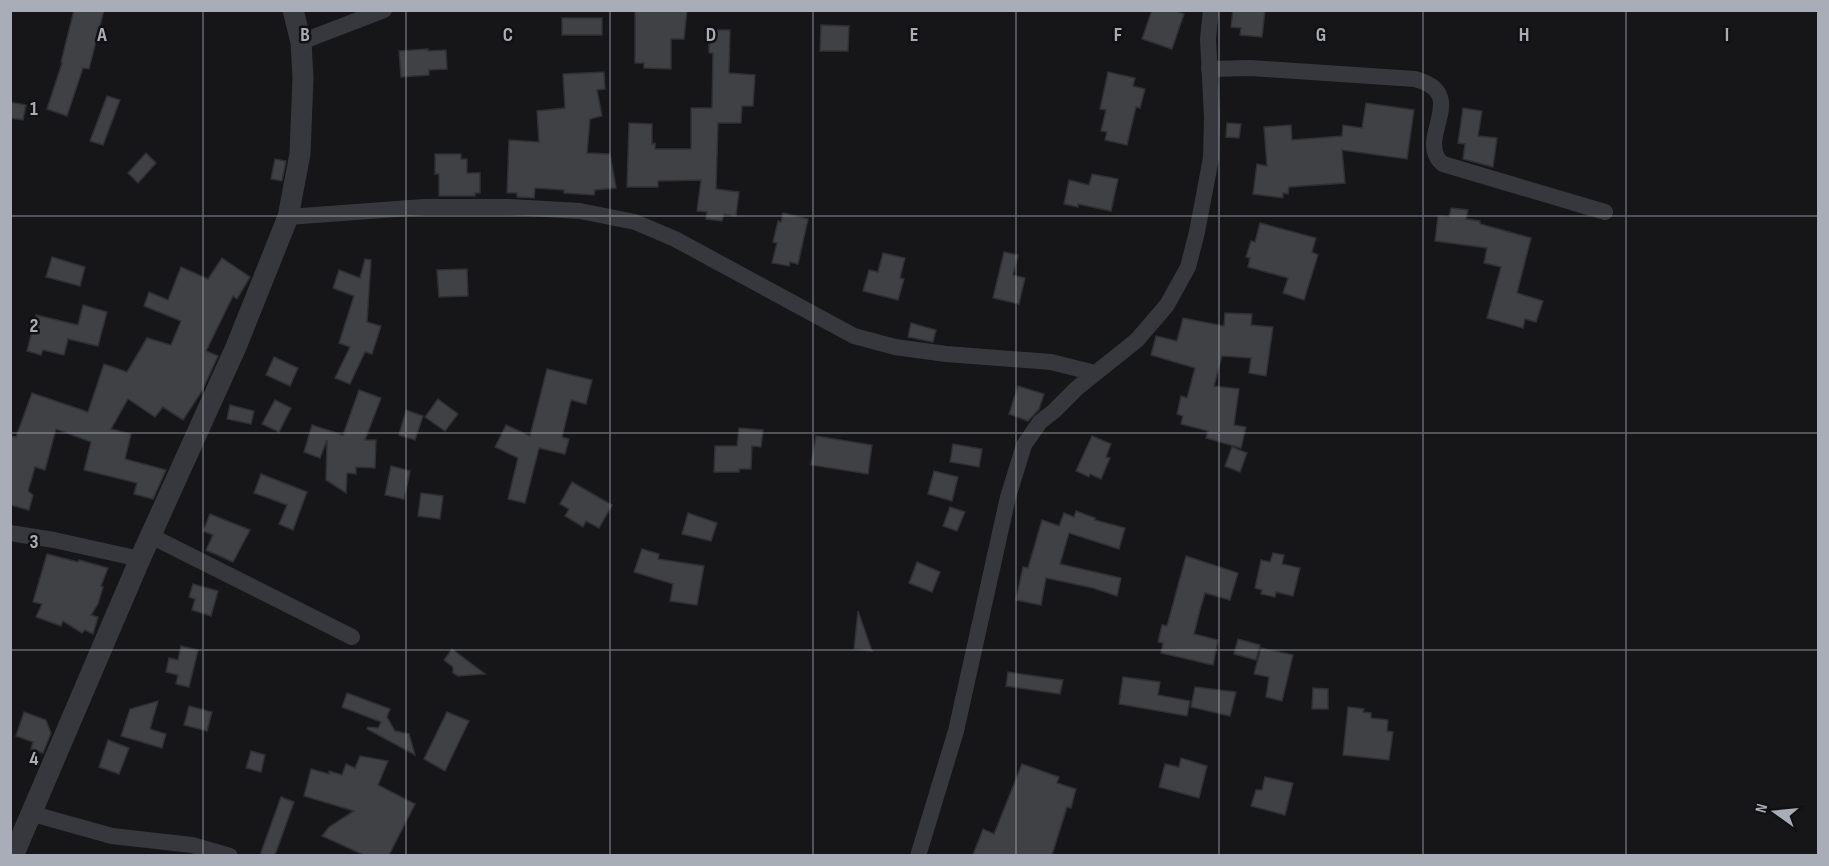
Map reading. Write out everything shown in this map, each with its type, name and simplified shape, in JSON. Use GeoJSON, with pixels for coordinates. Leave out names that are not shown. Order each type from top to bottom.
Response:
{"type":"FeatureCollection","features":[{"type":"Feature","properties":{"kind":"street"},"geometry":{"type":"LineString","coordinates":[[14,855],[140,560],[236,347],[288,217],[300,154],[303,78],[300,42],[293,10]]}},
{"type":"Feature","properties":{"kind":"street"},"geometry":{"type":"LineString","coordinates":[[300,42],[384,10]]}},
{"type":"Feature","properties":{"kind":"street"},"geometry":{"type":"LineString","coordinates":[[918,855],[956,731],[1008,497],[1024,445],[1040,422],[1095,373],[1137,340],[1167,305],[1188,267],[1211,158],[1208,39],[1211,10]]}},
{"type":"Feature","properties":{"kind":"street"},"geometry":{"type":"LineString","coordinates":[[1209,69],[1250,68],[1404,79],[1427,83],[1436,90],[1441,101],[1435,143],[1436,156],[1443,164],[1605,212]]}},
{"type":"Feature","properties":{"kind":"street"},"geometry":{"type":"LineString","coordinates":[[288,217],[424,207],[510,207],[591,213],[635,222],[675,238],[854,336],[895,347],[946,354],[1051,362],[1095,373]]}},
{"type":"Feature","properties":{"kind":"street"},"geometry":{"type":"LineString","coordinates":[[10,533],[54,540],[140,560]]}},
{"type":"Feature","properties":{"kind":"street"},"geometry":{"type":"LineString","coordinates":[[151,536],[352,637]]}},
{"type":"Feature","properties":{"kind":"street"},"geometry":{"type":"LineString","coordinates":[[33,814],[112,836],[192,845],[230,855]]}},
{"type":"Feature","properties":{"kind":"building"},"geometry":{"type":"Polygon","coordinates":[[[74,10],[104,10],[89,69],[83,68],[67,116],[47,109],[62,63],[74,10]]]}},
{"type":"Feature","properties":{"kind":"building"},"geometry":{"type":"Polygon","coordinates":[[[635,10],[687,10],[684,39],[671,39],[671,69],[644,68],[644,63],[635,63],[635,10]]]}},
{"type":"Feature","properties":{"kind":"building"},"geometry":{"type":"Polygon","coordinates":[[[1152,10],[1174,10],[1184,14],[1172,49],[1142,39],[1152,10]]]}},
{"type":"Feature","properties":{"kind":"building"},"geometry":{"type":"Polygon","coordinates":[[[1233,10],[1265,10],[1262,37],[1240,35],[1241,28],[1231,27],[1233,10]]]}},
{"type":"Feature","properties":{"kind":"building"},"geometry":{"type":"Polygon","coordinates":[[[562,18],[602,18],[602,35],[562,35],[562,18]]]}},
{"type":"Feature","properties":{"kind":"building"},"geometry":{"type":"Polygon","coordinates":[[[821,25],[849,26],[848,51],[820,51],[821,25]]]}},
{"type":"Feature","properties":{"kind":"building"},"geometry":{"type":"Polygon","coordinates":[[[709,30],[730,30],[729,73],[755,75],[753,106],[742,106],[741,123],[718,123],[716,189],[739,192],[736,216],[724,214],[722,221],[706,219],[707,212],[697,211],[701,180],[658,181],[658,187],[627,187],[629,123],[652,124],[652,144],[655,143],[655,149],[691,149],[691,108],[712,108],[713,53],[709,53],[709,30]]]}},
{"type":"Feature","properties":{"kind":"building"},"geometry":{"type":"Polygon","coordinates":[[[428,49],[428,51],[446,50],[447,69],[429,70],[429,75],[401,77],[399,51],[428,49]]]}},
{"type":"Feature","properties":{"kind":"building"},"geometry":{"type":"Polygon","coordinates":[[[604,72],[605,89],[597,90],[602,116],[590,119],[587,153],[610,154],[616,188],[595,190],[594,195],[535,188],[534,198],[517,197],[517,193],[507,193],[509,140],[539,142],[537,111],[565,108],[563,74],[604,72]]]}},
{"type":"Feature","properties":{"kind":"building"},"geometry":{"type":"Polygon","coordinates":[[[1108,72],[1135,78],[1133,86],[1145,89],[1140,108],[1136,107],[1127,145],[1105,140],[1107,132],[1101,131],[1106,110],[1100,109],[1108,72]]]}},
{"type":"Feature","properties":{"kind":"building"},"geometry":{"type":"Polygon","coordinates":[[[107,96],[120,100],[103,145],[90,141],[107,96]]]}},
{"type":"Feature","properties":{"kind":"building"},"geometry":{"type":"Polygon","coordinates":[[[10,102],[26,105],[23,120],[10,118],[10,102]]]}},
{"type":"Feature","properties":{"kind":"building"},"geometry":{"type":"Polygon","coordinates":[[[1366,103],[1414,110],[1407,159],[1342,150],[1345,183],[1289,187],[1288,194],[1283,193],[1283,198],[1253,194],[1257,164],[1267,166],[1264,127],[1291,125],[1292,140],[1342,136],[1343,125],[1362,128],[1366,103]]]}},
{"type":"Feature","properties":{"kind":"building"},"geometry":{"type":"Polygon","coordinates":[[[1463,108],[1482,111],[1478,136],[1497,138],[1493,167],[1463,159],[1465,144],[1458,143],[1463,108]]]}},
{"type":"Feature","properties":{"kind":"building"},"geometry":{"type":"Polygon","coordinates":[[[1227,123],[1241,124],[1239,138],[1226,137],[1227,123]]]}},
{"type":"Feature","properties":{"kind":"building"},"geometry":{"type":"Polygon","coordinates":[[[146,153],[156,163],[138,183],[128,173],[146,153]]]}},
{"type":"Feature","properties":{"kind":"building"},"geometry":{"type":"Polygon","coordinates":[[[435,154],[461,154],[461,159],[467,159],[467,173],[480,173],[480,193],[475,193],[475,196],[439,196],[439,174],[435,174],[435,154]]]}},
{"type":"Feature","properties":{"kind":"building"},"geometry":{"type":"Polygon","coordinates":[[[275,159],[286,161],[282,181],[271,179],[275,159]]]}},
{"type":"Feature","properties":{"kind":"building"},"geometry":{"type":"Polygon","coordinates":[[[1092,174],[1118,179],[1111,211],[1078,204],[1078,207],[1064,204],[1069,180],[1089,185],[1092,174]]]}},
{"type":"Feature","properties":{"kind":"building"},"geometry":{"type":"Polygon","coordinates":[[[1451,208],[1468,210],[1466,219],[1480,221],[1480,224],[1531,238],[1517,293],[1543,301],[1536,322],[1525,319],[1523,328],[1487,318],[1501,267],[1484,263],[1487,248],[1435,241],[1438,216],[1449,217],[1451,208]]]}},
{"type":"Feature","properties":{"kind":"building"},"geometry":{"type":"Polygon","coordinates":[[[783,213],[808,219],[798,264],[790,262],[789,266],[772,263],[777,243],[773,242],[778,221],[781,222],[783,213]]]}},
{"type":"Feature","properties":{"kind":"building"},"geometry":{"type":"Polygon","coordinates":[[[1260,223],[1316,238],[1312,252],[1318,255],[1304,300],[1283,293],[1288,278],[1248,267],[1250,258],[1246,257],[1251,241],[1255,242],[1260,223]]]}},
{"type":"Feature","properties":{"kind":"building"},"geometry":{"type":"Polygon","coordinates":[[[1004,252],[1018,255],[1013,275],[1025,278],[1019,304],[993,298],[1004,252]]]}},
{"type":"Feature","properties":{"kind":"building"},"geometry":{"type":"Polygon","coordinates":[[[883,253],[905,258],[900,278],[904,279],[898,300],[863,291],[869,270],[878,272],[883,253]]]}},
{"type":"Feature","properties":{"kind":"building"},"geometry":{"type":"Polygon","coordinates":[[[52,257],[85,267],[80,286],[46,277],[52,257]]]}},
{"type":"Feature","properties":{"kind":"building"},"geometry":{"type":"Polygon","coordinates":[[[222,258],[250,277],[237,299],[233,296],[206,351],[218,356],[202,391],[183,420],[163,407],[155,417],[128,399],[111,429],[131,434],[125,459],[166,470],[153,499],[134,494],[137,483],[84,470],[91,442],[56,429],[45,470],[35,467],[28,491],[33,495],[29,510],[10,505],[10,436],[16,437],[32,393],[88,412],[104,364],[127,372],[147,338],[171,345],[181,321],[144,306],[149,292],[168,300],[181,267],[208,279],[222,258]]]}},
{"type":"Feature","properties":{"kind":"building"},"geometry":{"type":"Polygon","coordinates":[[[365,259],[371,260],[367,322],[381,326],[372,354],[365,352],[350,384],[335,378],[350,347],[339,343],[354,296],[333,288],[339,270],[360,278],[365,259]]]}},
{"type":"Feature","properties":{"kind":"building"},"geometry":{"type":"Polygon","coordinates":[[[467,269],[468,296],[439,297],[437,270],[467,269]]]}},
{"type":"Feature","properties":{"kind":"building"},"geometry":{"type":"Polygon","coordinates":[[[83,305],[107,312],[98,346],[68,339],[64,355],[43,350],[41,355],[27,351],[36,315],[78,325],[83,305]]]}},
{"type":"Feature","properties":{"kind":"building"},"geometry":{"type":"Polygon","coordinates":[[[1225,313],[1252,314],[1251,325],[1273,327],[1266,376],[1249,373],[1251,358],[1222,356],[1214,386],[1239,389],[1234,425],[1246,427],[1241,448],[1206,438],[1208,431],[1181,424],[1183,416],[1177,414],[1181,396],[1187,398],[1195,368],[1151,355],[1156,336],[1177,341],[1183,318],[1224,326],[1225,313]]]}},
{"type":"Feature","properties":{"kind":"building"},"geometry":{"type":"Polygon","coordinates":[[[911,323],[936,330],[933,342],[908,337],[911,323]]]}},
{"type":"Feature","properties":{"kind":"building"},"geometry":{"type":"Polygon","coordinates":[[[274,357],[298,368],[290,386],[266,375],[274,357]]]}},
{"type":"Feature","properties":{"kind":"building"},"geometry":{"type":"Polygon","coordinates":[[[547,369],[592,380],[586,404],[571,400],[562,437],[569,439],[565,454],[539,448],[525,503],[508,499],[518,458],[495,447],[506,425],[530,436],[547,369]]]}},
{"type":"Feature","properties":{"kind":"building"},"geometry":{"type":"Polygon","coordinates":[[[1018,386],[1044,394],[1039,409],[1028,421],[1009,414],[1018,386]]]}},
{"type":"Feature","properties":{"kind":"building"},"geometry":{"type":"Polygon","coordinates":[[[359,390],[381,398],[365,440],[376,440],[375,468],[356,467],[356,474],[347,473],[346,493],[326,480],[327,440],[320,458],[304,452],[312,425],[343,435],[359,390]]]}},
{"type":"Feature","properties":{"kind":"building"},"geometry":{"type":"Polygon","coordinates":[[[438,399],[458,414],[445,431],[425,417],[438,399]]]}},
{"type":"Feature","properties":{"kind":"building"},"geometry":{"type":"Polygon","coordinates":[[[275,400],[291,408],[279,432],[262,424],[275,400]]]}},
{"type":"Feature","properties":{"kind":"building"},"geometry":{"type":"Polygon","coordinates":[[[230,405],[254,411],[251,424],[227,419],[230,405]]]}},
{"type":"Feature","properties":{"kind":"building"},"geometry":{"type":"Polygon","coordinates":[[[406,410],[423,416],[415,440],[399,435],[406,410]]]}},
{"type":"Feature","properties":{"kind":"building"},"geometry":{"type":"Polygon","coordinates":[[[739,428],[763,430],[761,447],[752,446],[751,469],[739,469],[739,472],[714,472],[715,446],[737,446],[739,428]]]}},
{"type":"Feature","properties":{"kind":"building"},"geometry":{"type":"Polygon","coordinates":[[[816,436],[872,445],[868,474],[811,465],[816,436]]]}},
{"type":"Feature","properties":{"kind":"building"},"geometry":{"type":"Polygon","coordinates":[[[1092,436],[1111,444],[1106,457],[1110,458],[1101,479],[1076,471],[1092,436]]]}},
{"type":"Feature","properties":{"kind":"building"},"geometry":{"type":"Polygon","coordinates":[[[953,444],[982,449],[979,467],[950,462],[953,444]]]}},
{"type":"Feature","properties":{"kind":"building"},"geometry":{"type":"Polygon","coordinates":[[[1232,447],[1247,453],[1240,472],[1225,466],[1232,447]]]}},
{"type":"Feature","properties":{"kind":"building"},"geometry":{"type":"Polygon","coordinates":[[[391,466],[410,471],[404,499],[385,495],[391,466]]]}},
{"type":"Feature","properties":{"kind":"building"},"geometry":{"type":"Polygon","coordinates":[[[934,471],[958,477],[952,501],[928,494],[934,471]]]}},
{"type":"Feature","properties":{"kind":"building"},"geometry":{"type":"Polygon","coordinates":[[[261,474],[307,492],[293,530],[279,524],[287,505],[254,493],[261,474]]]}},
{"type":"Feature","properties":{"kind":"building"},"geometry":{"type":"Polygon","coordinates":[[[572,482],[612,505],[599,528],[586,521],[583,527],[565,516],[569,509],[560,504],[572,482]]]}},
{"type":"Feature","properties":{"kind":"building"},"geometry":{"type":"Polygon","coordinates":[[[421,493],[443,496],[440,519],[418,516],[421,493]]]}},
{"type":"Feature","properties":{"kind":"building"},"geometry":{"type":"Polygon","coordinates":[[[950,507],[965,512],[957,531],[943,526],[950,507]]]}},
{"type":"Feature","properties":{"kind":"building"},"geometry":{"type":"Polygon","coordinates":[[[1076,511],[1095,518],[1095,520],[1125,528],[1119,549],[1069,533],[1060,564],[1121,578],[1117,596],[1093,588],[1046,578],[1041,605],[1016,600],[1023,567],[1028,568],[1042,520],[1059,526],[1064,513],[1074,517],[1076,511]]]}},
{"type":"Feature","properties":{"kind":"building"},"geometry":{"type":"Polygon","coordinates":[[[688,513],[717,523],[711,541],[682,534],[688,513]]]}},
{"type":"Feature","properties":{"kind":"building"},"geometry":{"type":"Polygon","coordinates":[[[210,514],[250,530],[233,562],[206,550],[213,535],[203,531],[210,514]]]}},
{"type":"Feature","properties":{"kind":"building"},"geometry":{"type":"Polygon","coordinates":[[[642,549],[659,554],[658,559],[704,566],[697,605],[670,601],[673,584],[634,572],[642,549]]]}},
{"type":"Feature","properties":{"kind":"building"},"geometry":{"type":"Polygon","coordinates":[[[1273,553],[1284,555],[1282,564],[1300,568],[1293,596],[1276,592],[1275,597],[1261,594],[1262,590],[1255,588],[1261,560],[1270,562],[1273,553]]]}},
{"type":"Feature","properties":{"kind":"building"},"geometry":{"type":"Polygon","coordinates":[[[47,554],[108,568],[101,586],[103,587],[98,604],[91,615],[98,617],[93,634],[85,630],[82,633],[63,621],[61,626],[36,617],[42,604],[33,602],[47,554]]]}},
{"type":"Feature","properties":{"kind":"building"},"geometry":{"type":"Polygon","coordinates":[[[1186,556],[1238,573],[1230,600],[1205,593],[1200,610],[1194,634],[1218,640],[1213,665],[1161,653],[1163,643],[1158,642],[1162,625],[1167,626],[1186,556]]]}},
{"type":"Feature","properties":{"kind":"building"},"geometry":{"type":"Polygon","coordinates":[[[917,562],[940,572],[932,592],[909,583],[917,562]]]}},
{"type":"Feature","properties":{"kind":"building"},"geometry":{"type":"Polygon","coordinates":[[[193,584],[218,591],[211,616],[192,610],[195,599],[189,597],[193,584]]]}},
{"type":"Feature","properties":{"kind":"building"},"geometry":{"type":"Polygon","coordinates":[[[858,611],[872,651],[854,649],[858,611]]]}},
{"type":"Feature","properties":{"kind":"building"},"geometry":{"type":"Polygon","coordinates":[[[1238,639],[1260,645],[1256,660],[1234,654],[1238,639]]]}},
{"type":"Feature","properties":{"kind":"building"},"geometry":{"type":"Polygon","coordinates":[[[181,646],[198,650],[189,687],[176,684],[178,675],[166,672],[169,658],[178,660],[181,646]]]}},
{"type":"Feature","properties":{"kind":"building"},"geometry":{"type":"Polygon","coordinates":[[[1261,648],[1293,655],[1282,701],[1266,697],[1269,677],[1254,674],[1261,648]]]}},
{"type":"Feature","properties":{"kind":"building"},"geometry":{"type":"Polygon","coordinates":[[[452,649],[485,674],[458,676],[453,673],[453,667],[444,660],[452,649]]]}},
{"type":"Feature","properties":{"kind":"building"},"geometry":{"type":"Polygon","coordinates":[[[1008,672],[1063,680],[1060,694],[1006,686],[1008,672]]]}},
{"type":"Feature","properties":{"kind":"building"},"geometry":{"type":"Polygon","coordinates":[[[1123,677],[1160,682],[1158,695],[1190,701],[1187,716],[1119,704],[1123,677]]]}},
{"type":"Feature","properties":{"kind":"building"},"geometry":{"type":"Polygon","coordinates":[[[1195,687],[1236,692],[1230,716],[1191,707],[1195,687]]]}},
{"type":"Feature","properties":{"kind":"building"},"geometry":{"type":"Polygon","coordinates":[[[1313,688],[1328,689],[1328,709],[1312,709],[1313,688]]]}},
{"type":"Feature","properties":{"kind":"building"},"geometry":{"type":"Polygon","coordinates":[[[347,693],[390,709],[387,717],[395,731],[409,734],[415,755],[367,729],[368,727],[378,728],[381,722],[342,707],[347,693]]]}},
{"type":"Feature","properties":{"kind":"building"},"geometry":{"type":"Polygon","coordinates":[[[158,701],[150,729],[166,734],[162,748],[121,736],[130,709],[158,701]]]}},
{"type":"Feature","properties":{"kind":"building"},"geometry":{"type":"Polygon","coordinates":[[[189,706],[212,712],[207,731],[184,725],[189,706]]]}},
{"type":"Feature","properties":{"kind":"building"},"geometry":{"type":"Polygon","coordinates":[[[1348,707],[1364,709],[1363,712],[1371,713],[1371,718],[1388,720],[1387,731],[1393,732],[1389,760],[1343,755],[1348,707]]]}},
{"type":"Feature","properties":{"kind":"building"},"geometry":{"type":"Polygon","coordinates":[[[24,712],[46,720],[51,733],[43,753],[31,749],[33,742],[16,736],[24,712]]]}},
{"type":"Feature","properties":{"kind":"building"},"geometry":{"type":"Polygon","coordinates":[[[447,712],[469,721],[445,771],[424,759],[447,712]]]}},
{"type":"Feature","properties":{"kind":"building"},"geometry":{"type":"Polygon","coordinates":[[[108,740],[129,748],[119,774],[99,767],[108,740]]]}},
{"type":"Feature","properties":{"kind":"building"},"geometry":{"type":"Polygon","coordinates":[[[251,751],[265,755],[261,772],[246,768],[251,751]]]}},
{"type":"Feature","properties":{"kind":"building"},"geometry":{"type":"Polygon","coordinates":[[[360,756],[388,761],[378,785],[415,804],[389,855],[364,855],[322,836],[329,827],[354,811],[304,796],[311,769],[342,775],[346,764],[355,768],[360,756]]]}},
{"type":"Feature","properties":{"kind":"building"},"geometry":{"type":"Polygon","coordinates":[[[1181,758],[1207,766],[1199,798],[1159,787],[1165,764],[1179,767],[1181,758]]]}},
{"type":"Feature","properties":{"kind":"building"},"geometry":{"type":"Polygon","coordinates":[[[1022,764],[1059,777],[1057,783],[1076,789],[1071,808],[1067,807],[1052,855],[973,855],[983,829],[994,834],[1022,764]]]}},
{"type":"Feature","properties":{"kind":"building"},"geometry":{"type":"Polygon","coordinates":[[[1265,777],[1293,783],[1285,815],[1251,806],[1256,790],[1262,790],[1265,777]]]}},
{"type":"Feature","properties":{"kind":"building"},"geometry":{"type":"Polygon","coordinates":[[[281,797],[294,802],[275,855],[260,855],[281,797]]]}}]}
